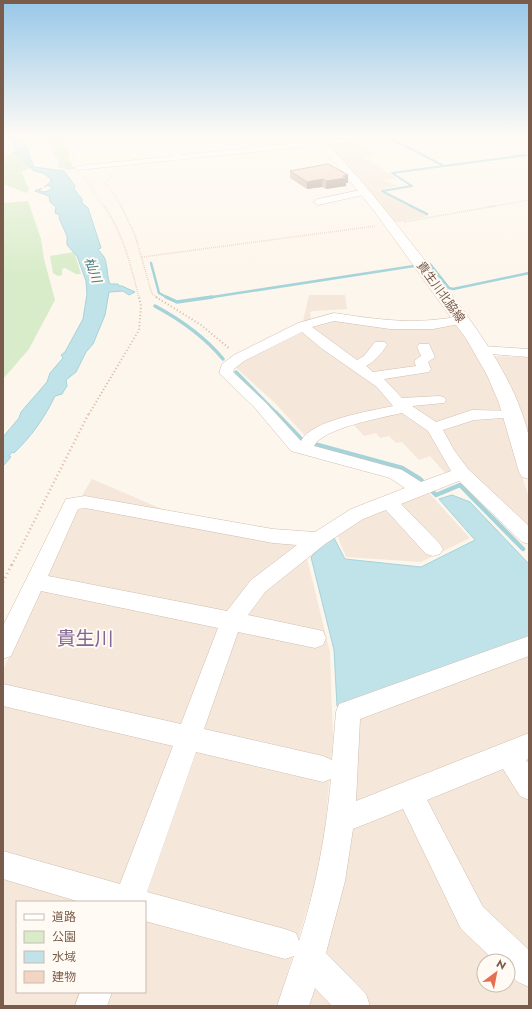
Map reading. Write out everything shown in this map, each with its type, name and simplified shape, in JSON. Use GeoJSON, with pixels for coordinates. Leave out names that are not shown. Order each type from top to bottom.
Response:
{"type":"FeatureCollection","features":[{"type":"Feature","properties":{"kind":"main road","name":"貴生川北脇線"},"geometry":{"type":"LineString","coordinates":[[357,183],[390,224],[482,350],[504,394],[511,414],[524,437],[529,472]]}},
{"type":"Feature","properties":{"kind":"street"},"geometry":{"type":"LineString","coordinates":[[318,202],[365,192]]}},
{"type":"Feature","properties":{"kind":"street"},"geometry":{"type":"LineString","coordinates":[[424,487],[396,474],[297,447],[260,405],[226,373],[227,367],[239,358],[303,326],[341,317],[390,326],[433,325],[461,320]]}},
{"type":"Feature","properties":{"kind":"street"},"geometry":{"type":"LineString","coordinates":[[303,326],[326,345],[372,376],[382,384],[401,406],[434,428],[447,452],[462,473],[529,537]]}},
{"type":"Feature","properties":{"kind":"street"},"geometry":{"type":"LineString","coordinates":[[357,366],[369,359],[380,345]]}},
{"type":"Feature","properties":{"kind":"street"},"geometry":{"type":"LineString","coordinates":[[372,376],[424,369],[421,361],[428,357],[424,347]]}},
{"type":"Feature","properties":{"kind":"street"},"geometry":{"type":"LineString","coordinates":[[482,350],[529,353]]}},
{"type":"Feature","properties":{"kind":"street"},"geometry":{"type":"LineString","coordinates":[[304,450],[310,438],[334,425],[401,406],[439,400]]}},
{"type":"Feature","properties":{"kind":"street"},"geometry":{"type":"LineString","coordinates":[[434,428],[472,415],[511,414]]}},
{"type":"Feature","properties":{"kind":"street"},"geometry":{"type":"LineString","coordinates":[[134,901],[188,738],[231,622],[258,586],[318,538],[357,514],[462,473]]}},
{"type":"Feature","properties":{"kind":"street"},"geometry":{"type":"LineString","coordinates":[[388,501],[433,549]]}},
{"type":"Feature","properties":{"kind":"street"},"geometry":{"type":"LineString","coordinates":[[3,649],[72,504],[84,502],[273,536],[318,538]]}},
{"type":"Feature","properties":{"kind":"street"},"geometry":{"type":"LineString","coordinates":[[36,582],[315,638]]}},
{"type":"Feature","properties":{"kind":"street"},"geometry":{"type":"LineString","coordinates":[[294,1006],[297,951],[318,931],[334,863],[340,820],[348,712],[529,646]]}},
{"type":"Feature","properties":{"kind":"street"},"geometry":{"type":"LineString","coordinates":[[3,695],[323,769]]}},
{"type":"Feature","properties":{"kind":"street"},"geometry":{"type":"LineString","coordinates":[[340,820],[519,750],[529,788]]}},
{"type":"Feature","properties":{"kind":"street"},"geometry":{"type":"LineString","coordinates":[[409,793],[472,918],[529,971]]}},
{"type":"Feature","properties":{"kind":"street"},"geometry":{"type":"LineString","coordinates":[[3,865],[126,901]]}},
{"type":"Feature","properties":{"kind":"street"},"geometry":{"type":"LineString","coordinates":[[146,907],[297,951],[354,1006]]}},
{"type":"Feature","properties":{"kind":"street"},"geometry":{"type":"LineString","coordinates":[[91,1006],[96,993]]}},
{"type":"Feature","properties":{"kind":"path"},"geometry":{"type":"LineString","coordinates":[[3,582],[86,419],[128,351],[139,330],[141,306],[129,259],[112,218],[91,183]]}},
{"type":"Feature","properties":{"kind":"path"},"geometry":{"type":"LineString","coordinates":[[105,183],[115,195],[136,235],[152,294],[201,325],[221,340],[239,358]]}},
{"type":"Feature","properties":{"kind":"path"},"geometry":{"type":"LineString","coordinates":[[142,258],[390,224],[529,200]]}},
{"type":"Feature","properties":{"kind":"shaded area"},"geometry":{"type":"Polygon","coordinates":[[[359,183],[391,183],[397,186],[377,190],[428,216],[398,222],[391,221],[359,183]]]}},
{"type":"Feature","properties":{"kind":"shaded area"},"geometry":{"type":"Polygon","coordinates":[[[309,295],[345,295],[347,309],[310,312],[311,319],[459,324],[493,385],[529,498],[529,532],[474,479],[445,473],[430,456],[419,460],[402,442],[396,443],[389,436],[380,438],[376,433],[364,436],[351,422],[307,438],[275,403],[234,366],[309,328],[303,321],[309,295]]]}},
{"type":"Feature","properties":{"kind":"shaded area"},"geometry":{"type":"Polygon","coordinates":[[[490,356],[529,357],[529,454],[490,356]]]}},
{"type":"Feature","properties":{"kind":"shaded area"},"geometry":{"type":"Polygon","coordinates":[[[92,479],[162,509],[171,520],[303,542],[330,652],[333,739],[322,862],[277,1006],[3,1006],[3,670],[81,497],[92,479]]]}},
{"type":"Feature","properties":{"kind":"shaded area"},"geometry":{"type":"Polygon","coordinates":[[[428,492],[470,538],[421,562],[346,557],[336,532],[362,516],[428,492]]]}},
{"type":"Feature","properties":{"kind":"shaded area"},"geometry":{"type":"Polygon","coordinates":[[[529,642],[529,1006],[284,1006],[327,864],[339,711],[529,642]]]}},
{"type":"Feature","properties":{"kind":"green space"},"geometry":{"type":"Polygon","coordinates":[[[26,183],[29,189],[27,193],[3,184],[26,183]]]}},
{"type":"Feature","properties":{"kind":"green space"},"geometry":{"type":"Polygon","coordinates":[[[28,201],[41,239],[44,259],[55,300],[29,349],[3,379],[3,203],[28,201]]]}},
{"type":"Feature","properties":{"kind":"green space"},"geometry":{"type":"Polygon","coordinates":[[[74,252],[81,274],[76,274],[65,268],[62,269],[62,275],[58,276],[53,273],[50,256],[74,252]]]}},
{"type":"Feature","properties":{"kind":"water","name":"杣川"},"geometry":{"type":"Polygon","coordinates":[[[50,183],[73,183],[75,186],[74,189],[82,199],[82,203],[88,208],[101,248],[98,249],[105,259],[110,284],[118,284],[119,286],[135,292],[129,295],[123,291],[109,292],[105,315],[93,344],[86,352],[76,372],[66,380],[67,386],[62,394],[55,396],[47,412],[37,426],[20,447],[14,453],[12,452],[9,456],[11,457],[3,466],[3,437],[19,418],[21,412],[47,382],[50,373],[63,358],[61,355],[65,352],[83,319],[87,294],[86,281],[77,256],[67,245],[67,236],[59,218],[60,215],[55,213],[56,207],[50,202],[49,196],[35,191],[42,188],[39,191],[44,192],[53,189],[48,185],[44,187],[50,183]]]}},
{"type":"Feature","properties":{"kind":"water"},"geometry":{"type":"Polygon","coordinates":[[[452,495],[470,502],[529,564],[529,638],[337,706],[334,650],[311,557],[333,536],[345,559],[421,567],[475,540],[439,499],[452,495]]]}},
{"type":"Feature","properties":{"kind":"waterway"},"geometry":{"type":"LineString","coordinates":[[408,183],[412,186],[382,191],[413,207]]}},
{"type":"Feature","properties":{"kind":"waterway"},"geometry":{"type":"LineString","coordinates":[[413,207],[427,214]]}},
{"type":"Feature","properties":{"kind":"waterway"},"geometry":{"type":"LineString","coordinates":[[151,263],[159,293],[167,298]]}},
{"type":"Feature","properties":{"kind":"waterway"},"geometry":{"type":"LineString","coordinates":[[427,264],[430,264],[449,288],[453,289],[529,273]]}},
{"type":"Feature","properties":{"kind":"waterway"},"geometry":{"type":"LineString","coordinates":[[206,298],[414,266]]}},
{"type":"Feature","properties":{"kind":"waterway"},"geometry":{"type":"LineString","coordinates":[[167,298],[177,302],[212,297]]}},
{"type":"Feature","properties":{"kind":"waterway"},"geometry":{"type":"LineString","coordinates":[[155,306],[192,329],[223,359]]}},
{"type":"Feature","properties":{"kind":"waterway"},"geometry":{"type":"LineString","coordinates":[[236,372],[277,414]]}},
{"type":"Feature","properties":{"kind":"waterway"},"geometry":{"type":"LineString","coordinates":[[276,413],[303,441],[402,468],[420,479],[436,495],[460,485],[523,549]]}},
{"type":"Feature","properties":{"kind":"district","name":"貴生川"},"geometry":{"type":"Point","coordinates":[85,638]}}]}
